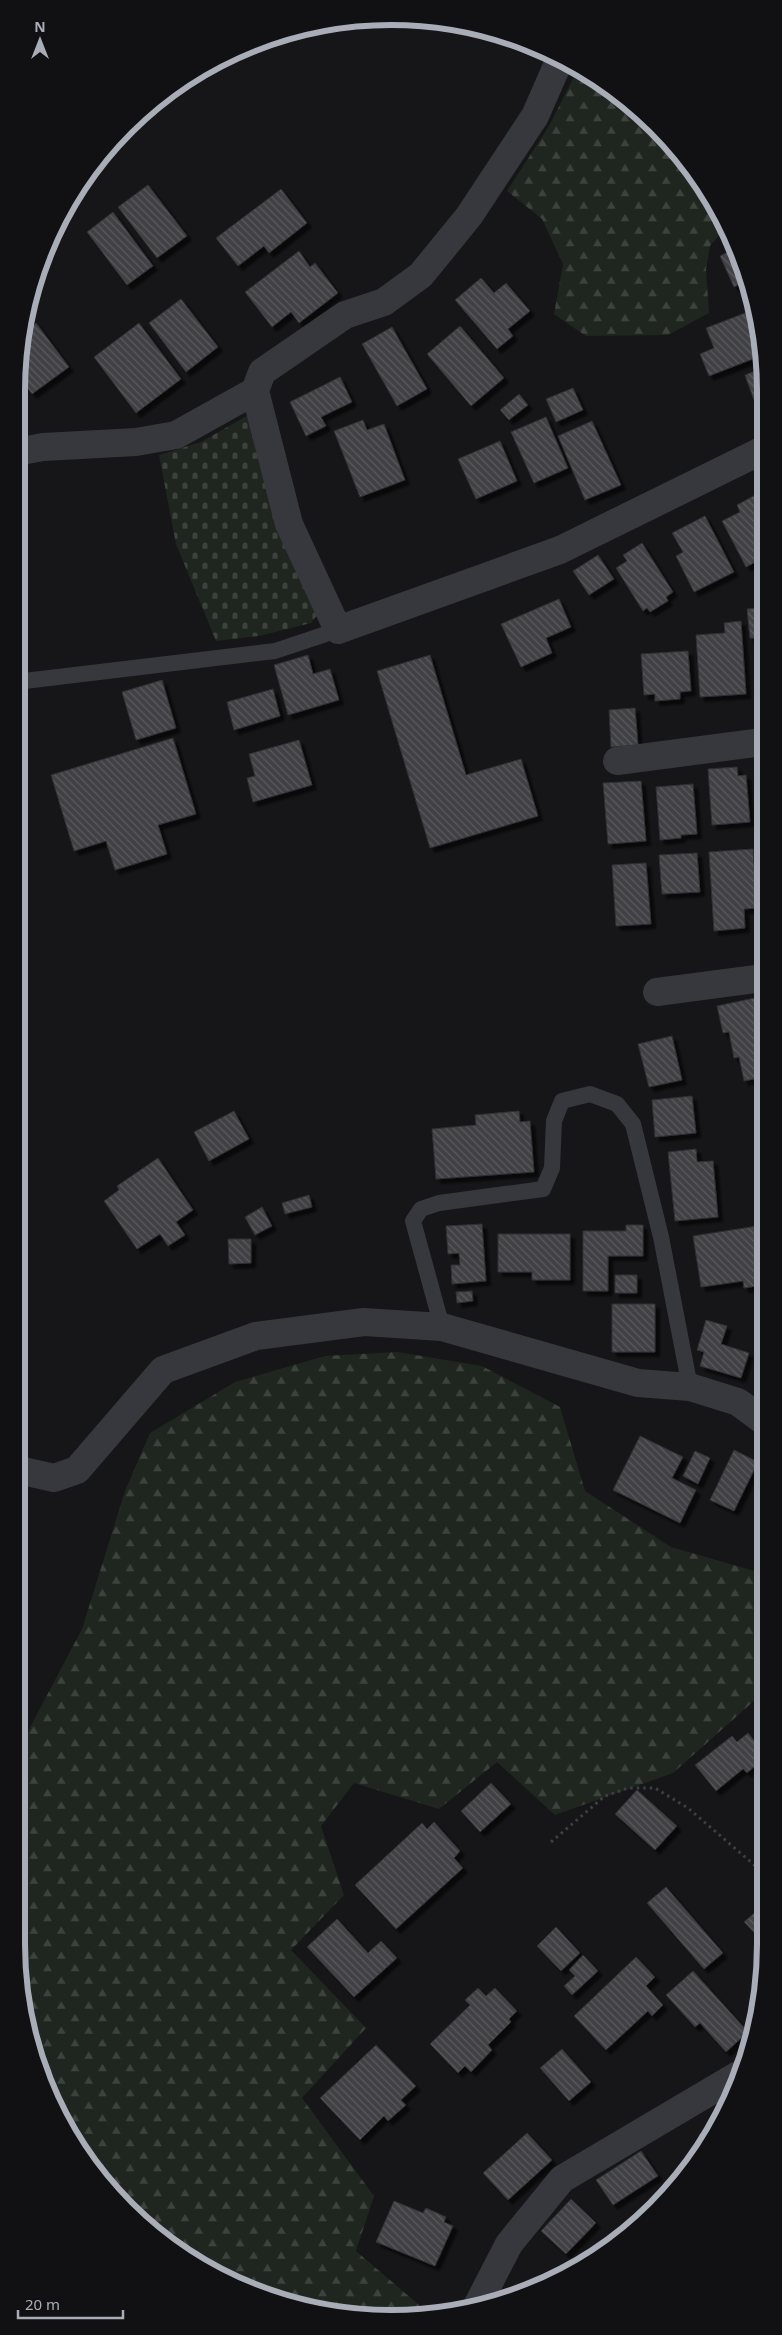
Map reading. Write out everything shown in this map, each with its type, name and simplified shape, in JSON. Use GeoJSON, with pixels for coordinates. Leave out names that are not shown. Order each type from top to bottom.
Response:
{"type":"FeatureCollection","features":[{"type":"Feature","properties":{"kind":"street"},"geometry":{"type":"LineString","coordinates":[[557,65],[535,116],[469,216],[421,275],[384,302],[345,315],[262,372],[256,391],[289,524],[338,630],[560,550],[757,453]]}},
{"type":"Feature","properties":{"kind":"street"},"geometry":{"type":"LineString","coordinates":[[25,450],[43,447],[136,442],[176,435],[256,391]]}},
{"type":"Feature","properties":{"kind":"street"},"geometry":{"type":"LineString","coordinates":[[617,761],[757,743]]}},
{"type":"Feature","properties":{"kind":"street"},"geometry":{"type":"LineString","coordinates":[[657,992],[757,979]]}},
{"type":"Feature","properties":{"kind":"street"},"geometry":{"type":"LineString","coordinates":[[25,1471],[54,1478],[77,1470],[163,1370],[256,1336],[364,1322],[442,1327],[638,1383],[690,1387],[738,1402],[757,1416]]}},
{"type":"Feature","properties":{"kind":"street"},"geometry":{"type":"LineString","coordinates":[[480,2299],[508,2244],[562,2179],[731,2079]]}},
{"type":"Feature","properties":{"kind":"lane"},"geometry":{"type":"LineString","coordinates":[[25,681],[275,651],[338,630]]}},
{"type":"Feature","properties":{"kind":"lane"},"geometry":{"type":"LineString","coordinates":[[442,1327],[413,1221],[421,1209],[439,1203],[543,1189],[552,1168],[554,1121],[562,1101],[590,1094],[617,1104],[633,1124],[661,1237],[690,1387]]}},
{"type":"Feature","properties":{"kind":"path"},"geometry":{"type":"LineString","coordinates":[[550,1842],[605,1796],[628,1788],[655,1788],[688,1808],[757,1867]]}},
{"type":"Feature","properties":{"kind":"green space"},"geometry":{"type":"Polygon","coordinates":[[[575,75],[614,101],[650,132],[666,150],[695,188],[721,233],[710,246],[706,269],[709,313],[668,335],[586,336],[554,314],[563,264],[542,219],[507,191],[549,126],[575,75]]]}},
{"type":"Feature","properties":{"kind":"green space"},"geometry":{"type":"Polygon","coordinates":[[[250,414],[319,613],[311,623],[259,636],[216,641],[176,544],[159,455],[201,442],[250,414]]]}},
{"type":"Feature","properties":{"kind":"green space"},"geometry":{"type":"Polygon","coordinates":[[[397,1352],[482,1366],[560,1407],[585,1491],[671,1547],[757,1572],[757,1698],[673,1773],[555,1815],[497,1762],[439,1809],[354,1783],[321,1826],[344,1895],[291,1950],[366,2028],[302,2098],[374,2196],[356,2251],[419,2305],[418,2309],[391,2310],[343,2307],[296,2298],[273,2291],[229,2272],[208,2261],[168,2234],[132,2203],[116,2185],[101,2167],[74,2127],[44,2062],[37,2039],[28,1992],[25,1944],[25,1737],[82,1629],[125,1491],[150,1433],[235,1382],[325,1356],[397,1352]]]}},
{"type":"Feature","properties":{"kind":"building"},"geometry":{"type":"Polygon","coordinates":[[[148,185],[187,236],[157,258],[118,207],[148,185]]]}},
{"type":"Feature","properties":{"kind":"building"},"geometry":{"type":"Polygon","coordinates":[[[281,189],[307,223],[269,253],[264,246],[238,266],[216,238],[281,189]]]}},
{"type":"Feature","properties":{"kind":"building"},"geometry":{"type":"Polygon","coordinates":[[[113,212],[153,266],[127,285],[87,232],[113,212]]]}},
{"type":"Feature","properties":{"kind":"building"},"geometry":{"type":"Polygon","coordinates":[[[299,251],[310,267],[315,263],[338,293],[299,323],[291,312],[272,327],[245,292],[299,251]]]}},
{"type":"Feature","properties":{"kind":"building"},"geometry":{"type":"Polygon","coordinates":[[[729,251],[741,283],[734,287],[720,256],[729,251]]]}},
{"type":"Feature","properties":{"kind":"building"},"geometry":{"type":"Polygon","coordinates":[[[481,278],[494,293],[506,283],[530,311],[508,329],[513,336],[497,349],[455,300],[481,278]]]}},
{"type":"Feature","properties":{"kind":"building"},"geometry":{"type":"Polygon","coordinates":[[[181,299],[218,347],[186,372],[149,323],[181,299]]]}},
{"type":"Feature","properties":{"kind":"building"},"geometry":{"type":"Polygon","coordinates":[[[748,312],[755,358],[709,376],[700,354],[714,348],[706,328],[748,312]]]}},
{"type":"Feature","properties":{"kind":"building"},"geometry":{"type":"Polygon","coordinates":[[[36,323],[69,367],[32,394],[25,385],[31,327],[36,323]]]}},
{"type":"Feature","properties":{"kind":"building"},"geometry":{"type":"Polygon","coordinates":[[[139,323],[181,379],[136,413],[94,357],[139,323]]]}},
{"type":"Feature","properties":{"kind":"building"},"geometry":{"type":"Polygon","coordinates":[[[460,326],[504,378],[471,406],[427,354],[460,326]]]}},
{"type":"Feature","properties":{"kind":"building"},"geometry":{"type":"Polygon","coordinates":[[[392,327],[427,389],[397,406],[362,344],[392,327]]]}},
{"type":"Feature","properties":{"kind":"building"},"geometry":{"type":"Polygon","coordinates":[[[756,371],[757,408],[745,375],[756,371]]]}},
{"type":"Feature","properties":{"kind":"building"},"geometry":{"type":"Polygon","coordinates":[[[340,377],[352,402],[321,417],[326,426],[306,436],[290,402],[340,377]]]}},
{"type":"Feature","properties":{"kind":"building"},"geometry":{"type":"Polygon","coordinates":[[[573,388],[583,410],[556,422],[546,399],[573,388]]]}},
{"type":"Feature","properties":{"kind":"building"},"geometry":{"type":"Polygon","coordinates":[[[519,394],[528,405],[509,420],[500,410],[519,394]]]}},
{"type":"Feature","properties":{"kind":"building"},"geometry":{"type":"Polygon","coordinates":[[[546,417],[568,468],[534,483],[511,432],[546,417]]]}},
{"type":"Feature","properties":{"kind":"building"},"geometry":{"type":"Polygon","coordinates":[[[363,420],[367,430],[384,424],[405,480],[360,497],[334,431],[363,420]]]}},
{"type":"Feature","properties":{"kind":"building"},"geometry":{"type":"Polygon","coordinates":[[[592,421],[621,485],[585,500],[558,436],[592,421]]]}},
{"type":"Feature","properties":{"kind":"building"},"geometry":{"type":"Polygon","coordinates":[[[500,441],[517,481],[476,499],[458,459],[500,441]]]}},
{"type":"Feature","properties":{"kind":"building"},"geometry":{"type":"Polygon","coordinates":[[[757,494],[757,561],[746,567],[722,521],[740,512],[737,505],[757,494]]]}},
{"type":"Feature","properties":{"kind":"building"},"geometry":{"type":"Polygon","coordinates":[[[705,516],[734,572],[694,592],[676,556],[683,552],[672,533],[705,516]]]}},
{"type":"Feature","properties":{"kind":"building"},"geometry":{"type":"Polygon","coordinates":[[[642,543],[673,592],[666,597],[668,601],[650,612],[647,608],[643,611],[616,568],[627,561],[623,555],[642,543]]]}},
{"type":"Feature","properties":{"kind":"building"},"geometry":{"type":"Polygon","coordinates":[[[598,555],[614,579],[589,595],[573,571],[598,555]]]}},
{"type":"Feature","properties":{"kind":"building"},"geometry":{"type":"Polygon","coordinates":[[[559,599],[571,627],[546,638],[552,653],[521,667],[501,624],[559,599]]]}},
{"type":"Feature","properties":{"kind":"building"},"geometry":{"type":"Polygon","coordinates":[[[757,608],[757,638],[750,638],[747,609],[757,608]]]}},
{"type":"Feature","properties":{"kind":"building"},"geometry":{"type":"Polygon","coordinates":[[[741,621],[746,694],[700,697],[696,635],[725,633],[724,623],[741,621]]]}},
{"type":"Feature","properties":{"kind":"building"},"geometry":{"type":"Polygon","coordinates":[[[688,651],[691,691],[680,692],[680,699],[655,701],[655,694],[644,695],[641,654],[688,651]]]}},
{"type":"Feature","properties":{"kind":"building"},"geometry":{"type":"Polygon","coordinates":[[[308,655],[313,674],[330,669],[339,700],[288,715],[274,665],[308,655]]]}},
{"type":"Feature","properties":{"kind":"building"},"geometry":{"type":"Polygon","coordinates":[[[430,655],[466,775],[521,759],[538,816],[430,848],[377,671],[430,655]]]}},
{"type":"Feature","properties":{"kind":"building"},"geometry":{"type":"Polygon","coordinates":[[[162,680],[176,728],[136,740],[122,692],[162,680]]]}},
{"type":"Feature","properties":{"kind":"building"},"geometry":{"type":"Polygon","coordinates":[[[273,689],[280,716],[234,730],[227,702],[273,689]]]}},
{"type":"Feature","properties":{"kind":"building"},"geometry":{"type":"Polygon","coordinates":[[[635,708],[638,745],[611,747],[609,710],[635,708]]]}},
{"type":"Feature","properties":{"kind":"building"},"geometry":{"type":"Polygon","coordinates":[[[173,738],[196,814],[158,825],[167,854],[115,870],[106,841],[74,851],[51,775],[173,738]]]}},
{"type":"Feature","properties":{"kind":"building"},"geometry":{"type":"Polygon","coordinates":[[[299,740],[312,785],[253,802],[247,778],[255,776],[249,754],[299,740]]]}},
{"type":"Feature","properties":{"kind":"building"},"geometry":{"type":"Polygon","coordinates":[[[737,767],[738,776],[746,775],[750,822],[712,825],[708,769],[737,767]]]}},
{"type":"Feature","properties":{"kind":"building"},"geometry":{"type":"Polygon","coordinates":[[[641,781],[646,841],[608,844],[603,783],[641,781]]]}},
{"type":"Feature","properties":{"kind":"building"},"geometry":{"type":"Polygon","coordinates":[[[693,784],[697,834],[681,835],[681,838],[660,840],[656,787],[693,784]]]}},
{"type":"Feature","properties":{"kind":"building"},"geometry":{"type":"Polygon","coordinates":[[[753,849],[757,908],[744,909],[745,928],[714,931],[709,852],[753,849]]]}},
{"type":"Feature","properties":{"kind":"building"},"geometry":{"type":"Polygon","coordinates":[[[697,853],[700,892],[662,894],[659,855],[697,853]]]}},
{"type":"Feature","properties":{"kind":"building"},"geometry":{"type":"Polygon","coordinates":[[[646,863],[651,924],[616,926],[612,865],[646,863]]]}},
{"type":"Feature","properties":{"kind":"building"},"geometry":{"type":"Polygon","coordinates":[[[757,997],[757,1078],[744,1081],[739,1057],[734,1058],[729,1032],[723,1033],[717,1006],[757,997]]]}},
{"type":"Feature","properties":{"kind":"building"},"geometry":{"type":"Polygon","coordinates":[[[672,1036],[682,1080],[649,1087],[638,1044],[672,1036]]]}},
{"type":"Feature","properties":{"kind":"building"},"geometry":{"type":"Polygon","coordinates":[[[692,1096],[696,1133],[655,1137],[652,1100],[692,1096]]]}},
{"type":"Feature","properties":{"kind":"building"},"geometry":{"type":"Polygon","coordinates":[[[234,1111],[249,1139],[209,1161],[194,1132],[234,1111]]]}},
{"type":"Feature","properties":{"kind":"building"},"geometry":{"type":"Polygon","coordinates":[[[519,1111],[520,1122],[530,1121],[534,1172],[436,1179],[432,1129],[476,1125],[475,1115],[519,1111]]]}},
{"type":"Feature","properties":{"kind":"building"},"geometry":{"type":"Polygon","coordinates":[[[696,1149],[697,1162],[713,1161],[718,1217],[675,1221],[668,1152],[696,1149]]]}},
{"type":"Feature","properties":{"kind":"building"},"geometry":{"type":"Polygon","coordinates":[[[158,1158],[193,1210],[176,1222],[185,1235],[168,1246],[160,1234],[137,1249],[104,1201],[119,1190],[117,1186],[158,1158]]]}},
{"type":"Feature","properties":{"kind":"building"},"geometry":{"type":"Polygon","coordinates":[[[309,1195],[312,1207],[285,1214],[282,1203],[309,1195]]]}},
{"type":"Feature","properties":{"kind":"building"},"geometry":{"type":"Polygon","coordinates":[[[262,1207],[272,1226],[255,1235],[245,1217],[262,1207]]]}},
{"type":"Feature","properties":{"kind":"building"},"geometry":{"type":"Polygon","coordinates":[[[482,1224],[486,1281],[452,1284],[451,1265],[460,1265],[459,1253],[448,1254],[446,1226],[482,1224]]]}},
{"type":"Feature","properties":{"kind":"building"},"geometry":{"type":"Polygon","coordinates":[[[626,1225],[643,1225],[643,1256],[608,1256],[608,1291],[583,1291],[583,1231],[626,1231],[626,1225]]]}},
{"type":"Feature","properties":{"kind":"building"},"geometry":{"type":"Polygon","coordinates":[[[757,1226],[757,1286],[744,1288],[743,1281],[701,1287],[693,1236],[757,1226]]]}},
{"type":"Feature","properties":{"kind":"building"},"geometry":{"type":"Polygon","coordinates":[[[498,1234],[570,1234],[570,1280],[532,1280],[532,1272],[498,1272],[498,1234]]]}},
{"type":"Feature","properties":{"kind":"building"},"geometry":{"type":"Polygon","coordinates":[[[228,1239],[251,1239],[251,1263],[229,1264],[228,1239]]]}},
{"type":"Feature","properties":{"kind":"building"},"geometry":{"type":"Polygon","coordinates":[[[615,1275],[637,1275],[637,1293],[615,1293],[615,1275]]]}},
{"type":"Feature","properties":{"kind":"building"},"geometry":{"type":"Polygon","coordinates":[[[472,1291],[473,1301],[457,1303],[456,1292],[472,1291]]]}},
{"type":"Feature","properties":{"kind":"building"},"geometry":{"type":"Polygon","coordinates":[[[612,1304],[655,1304],[655,1352],[612,1352],[612,1304]]]}},
{"type":"Feature","properties":{"kind":"building"},"geometry":{"type":"Polygon","coordinates":[[[706,1320],[727,1326],[721,1344],[749,1353],[741,1378],[700,1366],[704,1352],[697,1350],[706,1320]]]}},
{"type":"Feature","properties":{"kind":"building"},"geometry":{"type":"Polygon","coordinates":[[[640,1436],[683,1457],[672,1478],[696,1490],[680,1523],[613,1490],[640,1436]]]}},
{"type":"Feature","properties":{"kind":"building"},"geometry":{"type":"Polygon","coordinates":[[[734,1450],[757,1462],[734,1511],[710,1500],[734,1450]]]}},
{"type":"Feature","properties":{"kind":"building"},"geometry":{"type":"Polygon","coordinates":[[[695,1451],[710,1458],[698,1484],[683,1476],[695,1451]]]}},
{"type":"Feature","properties":{"kind":"building"},"geometry":{"type":"Polygon","coordinates":[[[748,1733],[757,1744],[757,1764],[747,1773],[743,1769],[716,1791],[695,1765],[732,1736],[737,1742],[748,1733]]]}},
{"type":"Feature","properties":{"kind":"building"},"geometry":{"type":"Polygon","coordinates":[[[491,1783],[511,1804],[480,1832],[461,1811],[491,1783]]]}},
{"type":"Feature","properties":{"kind":"building"},"geometry":{"type":"Polygon","coordinates":[[[637,1790],[677,1826],[655,1850],[615,1814],[637,1790]]]}},
{"type":"Feature","properties":{"kind":"building"},"geometry":{"type":"Polygon","coordinates":[[[434,1822],[460,1851],[454,1858],[463,1868],[396,1929],[355,1885],[422,1823],[427,1829],[434,1822]]]}},
{"type":"Feature","properties":{"kind":"building"},"geometry":{"type":"Polygon","coordinates":[[[666,1887],[723,1953],[704,1969],[647,1903],[666,1887]]]}},
{"type":"Feature","properties":{"kind":"building"},"geometry":{"type":"Polygon","coordinates":[[[757,1911],[757,1936],[744,1922],[757,1911]]]}},
{"type":"Feature","properties":{"kind":"building"},"geometry":{"type":"Polygon","coordinates":[[[337,1919],[368,1953],[381,1941],[397,1958],[354,1997],[307,1947],[337,1919]]]}},
{"type":"Feature","properties":{"kind":"building"},"geometry":{"type":"Polygon","coordinates":[[[556,1927],[580,1953],[561,1971],[537,1946],[556,1927]]]}},
{"type":"Feature","properties":{"kind":"building"},"geometry":{"type":"Polygon","coordinates":[[[583,1955],[598,1971],[572,1995],[564,1986],[575,1976],[569,1970],[583,1955]]]}},
{"type":"Feature","properties":{"kind":"building"},"geometry":{"type":"Polygon","coordinates":[[[636,1957],[655,1977],[646,1986],[663,2005],[652,2016],[648,2011],[606,2050],[574,2016],[636,1957]]]}},
{"type":"Feature","properties":{"kind":"building"},"geometry":{"type":"Polygon","coordinates":[[[693,1971],[747,2031],[746,2034],[726,2052],[700,2023],[695,2027],[666,1995],[693,1971]]]}},
{"type":"Feature","properties":{"kind":"building"},"geometry":{"type":"Polygon","coordinates":[[[478,1988],[486,1996],[495,1988],[517,2011],[509,2019],[511,2022],[488,2045],[492,2050],[471,2072],[465,2066],[458,2073],[430,2044],[470,2005],[465,2000],[478,1988]]]}},
{"type":"Feature","properties":{"kind":"building"},"geometry":{"type":"Polygon","coordinates":[[[376,2045],[416,2086],[401,2100],[406,2105],[388,2121],[384,2116],[360,2140],[320,2098],[376,2045]]]}},
{"type":"Feature","properties":{"kind":"building"},"geometry":{"type":"Polygon","coordinates":[[[562,2049],[591,2082],[569,2101],[540,2068],[562,2049]]]}},
{"type":"Feature","properties":{"kind":"building"},"geometry":{"type":"Polygon","coordinates":[[[527,2133],[552,2160],[508,2200],[483,2173],[527,2133]]]}},
{"type":"Feature","properties":{"kind":"building"},"geometry":{"type":"Polygon","coordinates":[[[641,2151],[658,2176],[613,2205],[596,2180],[641,2151]]]}},
{"type":"Feature","properties":{"kind":"building"},"geometry":{"type":"Polygon","coordinates":[[[571,2199],[596,2223],[566,2254],[541,2231],[571,2199]]]}},
{"type":"Feature","properties":{"kind":"building"},"geometry":{"type":"Polygon","coordinates":[[[394,2201],[423,2213],[426,2208],[446,2217],[444,2222],[453,2226],[435,2266],[376,2242],[394,2201]]]}}]}
